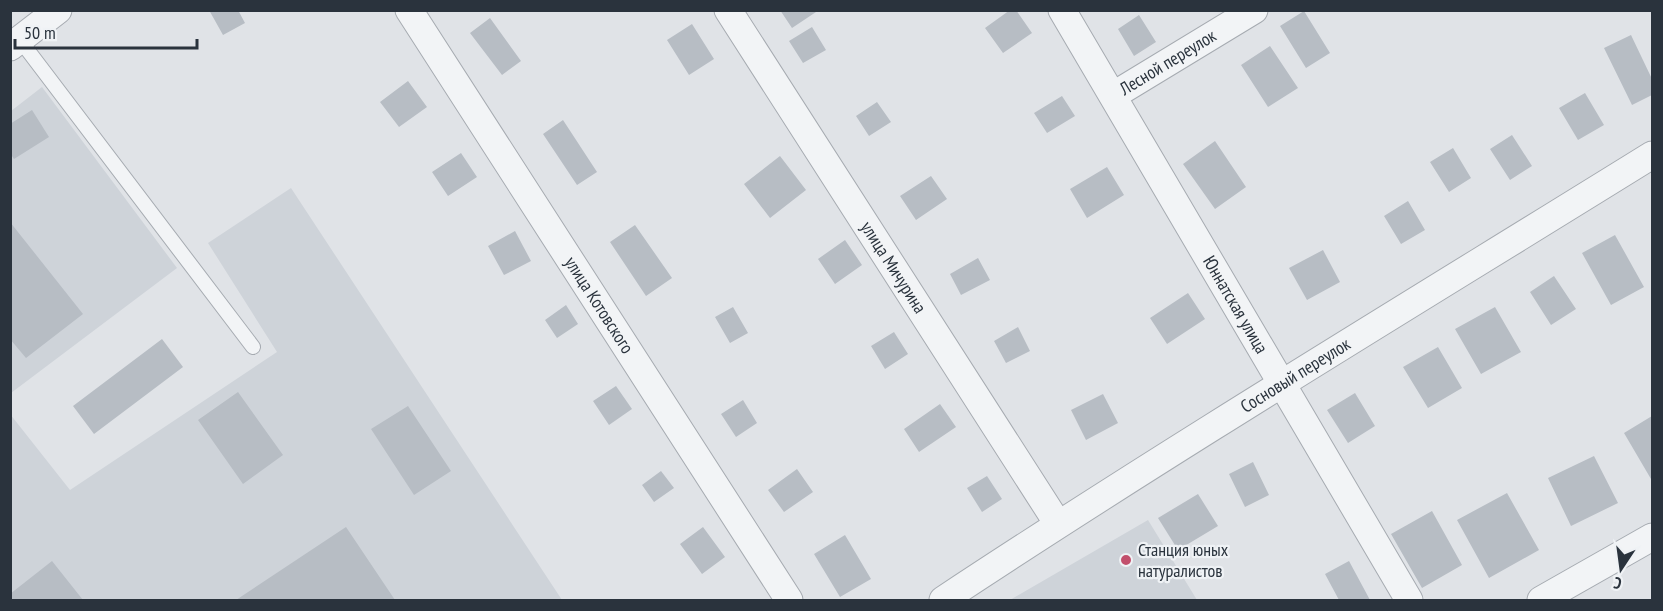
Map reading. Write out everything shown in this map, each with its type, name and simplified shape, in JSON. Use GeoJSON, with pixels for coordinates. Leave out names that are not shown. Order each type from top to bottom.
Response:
{"type":"FeatureCollection","features":[{"type":"Feature","properties":{"kind":"street","name":"улица Котовского"},"geometry":{"type":"LineString","coordinates":[[409,10],[789,600]]}},
{"type":"Feature","properties":{"kind":"street","name":"улица Мичурина"},"geometry":{"type":"LineString","coordinates":[[728,10],[1058,524]]}},
{"type":"Feature","properties":{"kind":"street","name":"Юннатская улица"},"geometry":{"type":"LineString","coordinates":[[1062,10],[1409,600]]}},
{"type":"Feature","properties":{"kind":"street","name":"Лесной переулок"},"geometry":{"type":"LineString","coordinates":[[1114,95],[1254,10]]}},
{"type":"Feature","properties":{"kind":"street"},"geometry":{"type":"LineString","coordinates":[[15,43],[54,12]]}},
{"type":"Feature","properties":{"kind":"street","name":"Сосновый переулок"},"geometry":{"type":"LineString","coordinates":[[943,600],[1058,524],[1653,155]]}},
{"type":"Feature","properties":{"kind":"street"},"geometry":{"type":"LineString","coordinates":[[1541,600],[1653,537]]}},
{"type":"Feature","properties":{"kind":"lane"},"geometry":{"type":"LineString","coordinates":[[15,43],[253,347]]}},
{"type":"Feature","properties":{"kind":"shaded area"},"geometry":{"type":"Polygon","coordinates":[[[42,87],[177,268],[11,393],[11,111],[42,87]]]}},
{"type":"Feature","properties":{"kind":"shaded area"},"geometry":{"type":"Polygon","coordinates":[[[291,188],[562,600],[11,600],[10,414],[70,490],[277,352],[208,243],[291,188]]]}},
{"type":"Feature","properties":{"kind":"shaded area","name":"Станция юных натуралистов"},"geometry":{"type":"Polygon","coordinates":[[[1148,520],[1197,600],[1010,600],[1148,520]]]}},
{"type":"Feature","properties":{"kind":"building"},"geometry":{"type":"Polygon","coordinates":[[[209,10],[238,10],[245,23],[223,35],[209,10]]]}},
{"type":"Feature","properties":{"kind":"building"},"geometry":{"type":"Polygon","coordinates":[[[780,10],[819,10],[792,28],[780,10]]]}},
{"type":"Feature","properties":{"kind":"building"},"geometry":{"type":"Polygon","coordinates":[[[1010,10],[1016,10],[1032,33],[1003,53],[985,28],[1010,10]]]}},
{"type":"Feature","properties":{"kind":"building"},"geometry":{"type":"Polygon","coordinates":[[[1304,11],[1330,53],[1306,68],[1280,26],[1304,11]]]}},
{"type":"Feature","properties":{"kind":"building"},"geometry":{"type":"Polygon","coordinates":[[[1139,15],[1156,42],[1134,56],[1118,29],[1139,15]]]}},
{"type":"Feature","properties":{"kind":"building"},"geometry":{"type":"Polygon","coordinates":[[[490,18],[521,61],[502,75],[470,33],[490,18]]]}},
{"type":"Feature","properties":{"kind":"building"},"geometry":{"type":"Polygon","coordinates":[[[692,24],[714,59],[689,75],[667,40],[692,24]]]}},
{"type":"Feature","properties":{"kind":"building"},"geometry":{"type":"Polygon","coordinates":[[[812,27],[826,50],[803,63],[789,41],[812,27]]]}},
{"type":"Feature","properties":{"kind":"building"},"geometry":{"type":"Polygon","coordinates":[[[1631,35],[1652,79],[1652,95],[1632,105],[1604,48],[1631,35]]]}},
{"type":"Feature","properties":{"kind":"building"},"geometry":{"type":"Polygon","coordinates":[[[1270,46],[1298,88],[1268,107],[1241,65],[1270,46]]]}},
{"type":"Feature","properties":{"kind":"building"},"geometry":{"type":"Polygon","coordinates":[[[408,81],[427,107],[399,127],[380,102],[408,81]]]}},
{"type":"Feature","properties":{"kind":"building"},"geometry":{"type":"Polygon","coordinates":[[[1585,93],[1604,125],[1578,140],[1559,108],[1585,93]]]}},
{"type":"Feature","properties":{"kind":"building"},"geometry":{"type":"Polygon","coordinates":[[[1062,96],[1075,116],[1047,133],[1034,113],[1062,96]]]}},
{"type":"Feature","properties":{"kind":"building"},"geometry":{"type":"Polygon","coordinates":[[[877,102],[891,122],[869,136],[856,116],[877,102]]]}},
{"type":"Feature","properties":{"kind":"building"},"geometry":{"type":"Polygon","coordinates":[[[32,110],[49,137],[14,159],[10,153],[10,124],[32,110]]]}},
{"type":"Feature","properties":{"kind":"building"},"geometry":{"type":"Polygon","coordinates":[[[563,120],[597,172],[577,185],[543,134],[563,120]]]}},
{"type":"Feature","properties":{"kind":"building"},"geometry":{"type":"Polygon","coordinates":[[[1512,135],[1532,166],[1510,180],[1490,149],[1512,135]]]}},
{"type":"Feature","properties":{"kind":"building"},"geometry":{"type":"Polygon","coordinates":[[[1215,141],[1246,187],[1215,209],[1183,164],[1215,141]]]}},
{"type":"Feature","properties":{"kind":"building"},"geometry":{"type":"Polygon","coordinates":[[[1453,148],[1471,178],[1449,192],[1430,162],[1453,148]]]}},
{"type":"Feature","properties":{"kind":"building"},"geometry":{"type":"Polygon","coordinates":[[[461,153],[477,177],[448,196],[432,172],[461,153]]]}},
{"type":"Feature","properties":{"kind":"building"},"geometry":{"type":"Polygon","coordinates":[[[780,156],[806,190],[770,218],[744,184],[780,156]]]}},
{"type":"Feature","properties":{"kind":"building"},"geometry":{"type":"Polygon","coordinates":[[[1107,167],[1124,195],[1087,218],[1070,189],[1107,167]]]}},
{"type":"Feature","properties":{"kind":"building"},"geometry":{"type":"Polygon","coordinates":[[[931,176],[947,199],[916,220],[900,196],[931,176]]]}},
{"type":"Feature","properties":{"kind":"building"},"geometry":{"type":"Polygon","coordinates":[[[1408,201],[1425,230],[1401,244],[1384,216],[1408,201]]]}},
{"type":"Feature","properties":{"kind":"building"},"geometry":{"type":"Polygon","coordinates":[[[10,222],[83,314],[26,358],[10,339],[10,222]]]}},
{"type":"Feature","properties":{"kind":"building"},"geometry":{"type":"Polygon","coordinates":[[[635,225],[672,278],[646,296],[610,242],[635,225]]]}},
{"type":"Feature","properties":{"kind":"building"},"geometry":{"type":"Polygon","coordinates":[[[515,231],[531,261],[504,275],[488,246],[515,231]]]}},
{"type":"Feature","properties":{"kind":"building"},"geometry":{"type":"Polygon","coordinates":[[[1615,235],[1644,287],[1611,305],[1582,253],[1615,235]]]}},
{"type":"Feature","properties":{"kind":"building"},"geometry":{"type":"Polygon","coordinates":[[[845,240],[862,265],[835,284],[818,259],[845,240]]]}},
{"type":"Feature","properties":{"kind":"building"},"geometry":{"type":"Polygon","coordinates":[[[1323,250],[1340,282],[1307,300],[1289,268],[1323,250]]]}},
{"type":"Feature","properties":{"kind":"building"},"geometry":{"type":"Polygon","coordinates":[[[978,258],[990,280],[961,295],[950,274],[978,258]]]}},
{"type":"Feature","properties":{"kind":"building"},"geometry":{"type":"Polygon","coordinates":[[[1554,276],[1576,309],[1551,325],[1530,292],[1554,276]]]}},
{"type":"Feature","properties":{"kind":"building"},"geometry":{"type":"Polygon","coordinates":[[[1188,293],[1205,319],[1167,344],[1150,318],[1188,293]]]}},
{"type":"Feature","properties":{"kind":"building"},"geometry":{"type":"Polygon","coordinates":[[[566,305],[578,324],[557,338],[545,320],[566,305]]]}},
{"type":"Feature","properties":{"kind":"building"},"geometry":{"type":"Polygon","coordinates":[[[733,307],[748,333],[730,343],[715,317],[733,307]]]}},
{"type":"Feature","properties":{"kind":"building"},"geometry":{"type":"Polygon","coordinates":[[[1495,307],[1521,352],[1481,374],[1455,329],[1495,307]]]}},
{"type":"Feature","properties":{"kind":"building"},"geometry":{"type":"Polygon","coordinates":[[[1018,327],[1030,351],[1006,363],[994,341],[1018,327]]]}},
{"type":"Feature","properties":{"kind":"building"},"geometry":{"type":"Polygon","coordinates":[[[894,332],[908,354],[885,369],[871,346],[894,332]]]}},
{"type":"Feature","properties":{"kind":"building"},"geometry":{"type":"Polygon","coordinates":[[[162,339],[183,367],[94,434],[73,406],[162,339]]]}},
{"type":"Feature","properties":{"kind":"building"},"geometry":{"type":"Polygon","coordinates":[[[1438,347],[1462,388],[1428,408],[1403,367],[1438,347]]]}},
{"type":"Feature","properties":{"kind":"building"},"geometry":{"type":"Polygon","coordinates":[[[616,386],[632,409],[609,425],[593,401],[616,386]]]}},
{"type":"Feature","properties":{"kind":"building"},"geometry":{"type":"Polygon","coordinates":[[[238,392],[283,455],[243,484],[198,420],[238,392]]]}},
{"type":"Feature","properties":{"kind":"building"},"geometry":{"type":"Polygon","coordinates":[[[1355,393],[1375,426],[1348,443],[1327,410],[1355,393]]]}},
{"type":"Feature","properties":{"kind":"building"},"geometry":{"type":"Polygon","coordinates":[[[1103,394],[1118,423],[1086,440],[1071,410],[1103,394]]]}},
{"type":"Feature","properties":{"kind":"building"},"geometry":{"type":"Polygon","coordinates":[[[743,400],[757,423],[736,437],[721,414],[743,400]]]}},
{"type":"Feature","properties":{"kind":"building"},"geometry":{"type":"Polygon","coordinates":[[[940,404],[956,427],[919,452],[904,429],[940,404]]]}},
{"type":"Feature","properties":{"kind":"building"},"geometry":{"type":"Polygon","coordinates":[[[408,406],[451,471],[414,495],[371,429],[408,406]]]}},
{"type":"Feature","properties":{"kind":"building"},"geometry":{"type":"Polygon","coordinates":[[[1652,416],[1652,478],[1651,479],[1624,433],[1652,416]]]}},
{"type":"Feature","properties":{"kind":"building"},"geometry":{"type":"Polygon","coordinates":[[[1594,456],[1618,503],[1571,526],[1548,478],[1594,456]]]}},
{"type":"Feature","properties":{"kind":"building"},"geometry":{"type":"Polygon","coordinates":[[[1253,462],[1269,495],[1245,507],[1229,474],[1253,462]]]}},
{"type":"Feature","properties":{"kind":"building"},"geometry":{"type":"Polygon","coordinates":[[[797,469],[813,492],[784,512],[768,490],[797,469]]]}},
{"type":"Feature","properties":{"kind":"building"},"geometry":{"type":"Polygon","coordinates":[[[661,471],[674,488],[654,502],[642,485],[661,471]]]}},
{"type":"Feature","properties":{"kind":"building"},"geometry":{"type":"Polygon","coordinates":[[[987,476],[1002,499],[982,512],[967,488],[987,476]]]}},
{"type":"Feature","properties":{"kind":"building"},"geometry":{"type":"Polygon","coordinates":[[[1507,493],[1539,550],[1489,578],[1457,520],[1507,493]]]}},
{"type":"Feature","properties":{"kind":"building"},"geometry":{"type":"Polygon","coordinates":[[[1198,494],[1218,526],[1178,550],[1158,518],[1198,494]]]}},
{"type":"Feature","properties":{"kind":"building"},"geometry":{"type":"Polygon","coordinates":[[[1432,511],[1462,565],[1422,588],[1391,534],[1432,511]]]}},
{"type":"Feature","properties":{"kind":"building"},"geometry":{"type":"Polygon","coordinates":[[[346,527],[395,600],[236,600],[346,527]]]}},
{"type":"Feature","properties":{"kind":"building"},"geometry":{"type":"Polygon","coordinates":[[[703,527],[725,557],[702,574],[680,544],[703,527]]]}},
{"type":"Feature","properties":{"kind":"building"},"geometry":{"type":"Polygon","coordinates":[[[845,535],[871,579],[840,597],[814,554],[845,535]]]}},
{"type":"Feature","properties":{"kind":"building"},"geometry":{"type":"Polygon","coordinates":[[[52,561],[83,600],[10,600],[10,594],[52,561]]]}},
{"type":"Feature","properties":{"kind":"building"},"geometry":{"type":"Polygon","coordinates":[[[1349,561],[1370,600],[1339,600],[1325,574],[1349,561]]]}},
{"type":"Feature","properties":{"kind":"place","name":"Станция юных натуралистов"},"geometry":{"type":"Point","coordinates":[1126,560]}}]}
